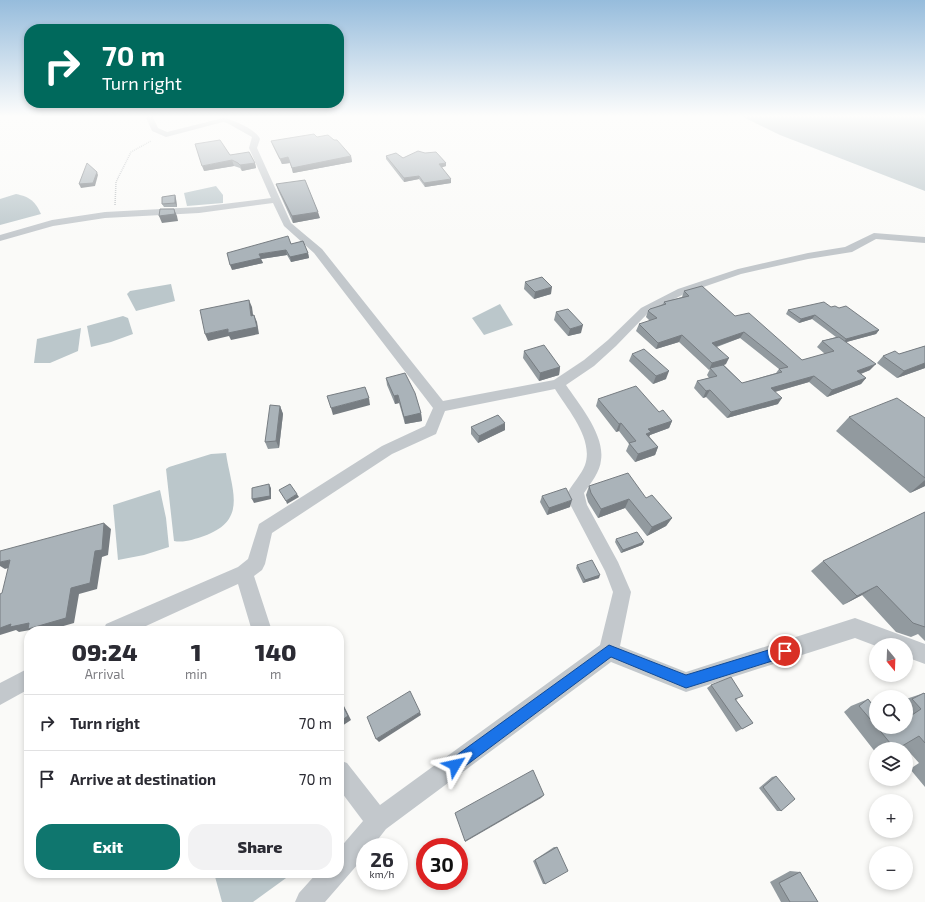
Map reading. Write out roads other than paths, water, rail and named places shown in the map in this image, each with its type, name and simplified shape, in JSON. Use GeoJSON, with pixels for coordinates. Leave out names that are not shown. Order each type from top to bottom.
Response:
{"type":"FeatureCollection","features":[{"type":"Feature","properties":{"kind":"street"},"geometry":{"type":"LineString","coordinates":[[257,157],[287,224],[318,251],[440,407]]}},
{"type":"Feature","properties":{"kind":"street"},"geometry":{"type":"LineString","coordinates":[[0,238],[52,223],[80,218],[105,215],[199,210],[277,200]]}},
{"type":"Feature","properties":{"kind":"street"},"geometry":{"type":"LineString","coordinates":[[440,407],[558,384],[589,363],[612,343],[645,310],[682,291],[738,272],[808,256],[848,250],[874,236],[925,240]]}},
{"type":"Feature","properties":{"kind":"street"},"geometry":{"type":"LineString","coordinates":[[344,862],[378,821],[609,651],[622,592],[612,568],[579,506],[576,492],[586,478],[594,459],[592,439],[558,384]]}},
{"type":"Feature","properties":{"kind":"street"},"geometry":{"type":"LineString","coordinates":[[124,626],[244,573],[256,564],[265,529],[387,450],[431,430],[440,407]]}},
{"type":"Feature","properties":{"kind":"street"},"geometry":{"type":"LineString","coordinates":[[244,573],[260,626]]}},
{"type":"Feature","properties":{"kind":"street"},"geometry":{"type":"LineString","coordinates":[[609,651],[686,682],[855,628],[881,638]]}},
{"type":"Feature","properties":{"kind":"street"},"geometry":{"type":"LineString","coordinates":[[913,650],[925,654]]}},
{"type":"Feature","properties":{"kind":"street"},"geometry":{"type":"LineString","coordinates":[[0,695],[24,681]]}},
{"type":"Feature","properties":{"kind":"street"},"geometry":{"type":"LineString","coordinates":[[344,777],[378,821]]}},
{"type":"Feature","properties":{"kind":"street"},"geometry":{"type":"LineString","coordinates":[[308,902],[330,878]]}}]}
